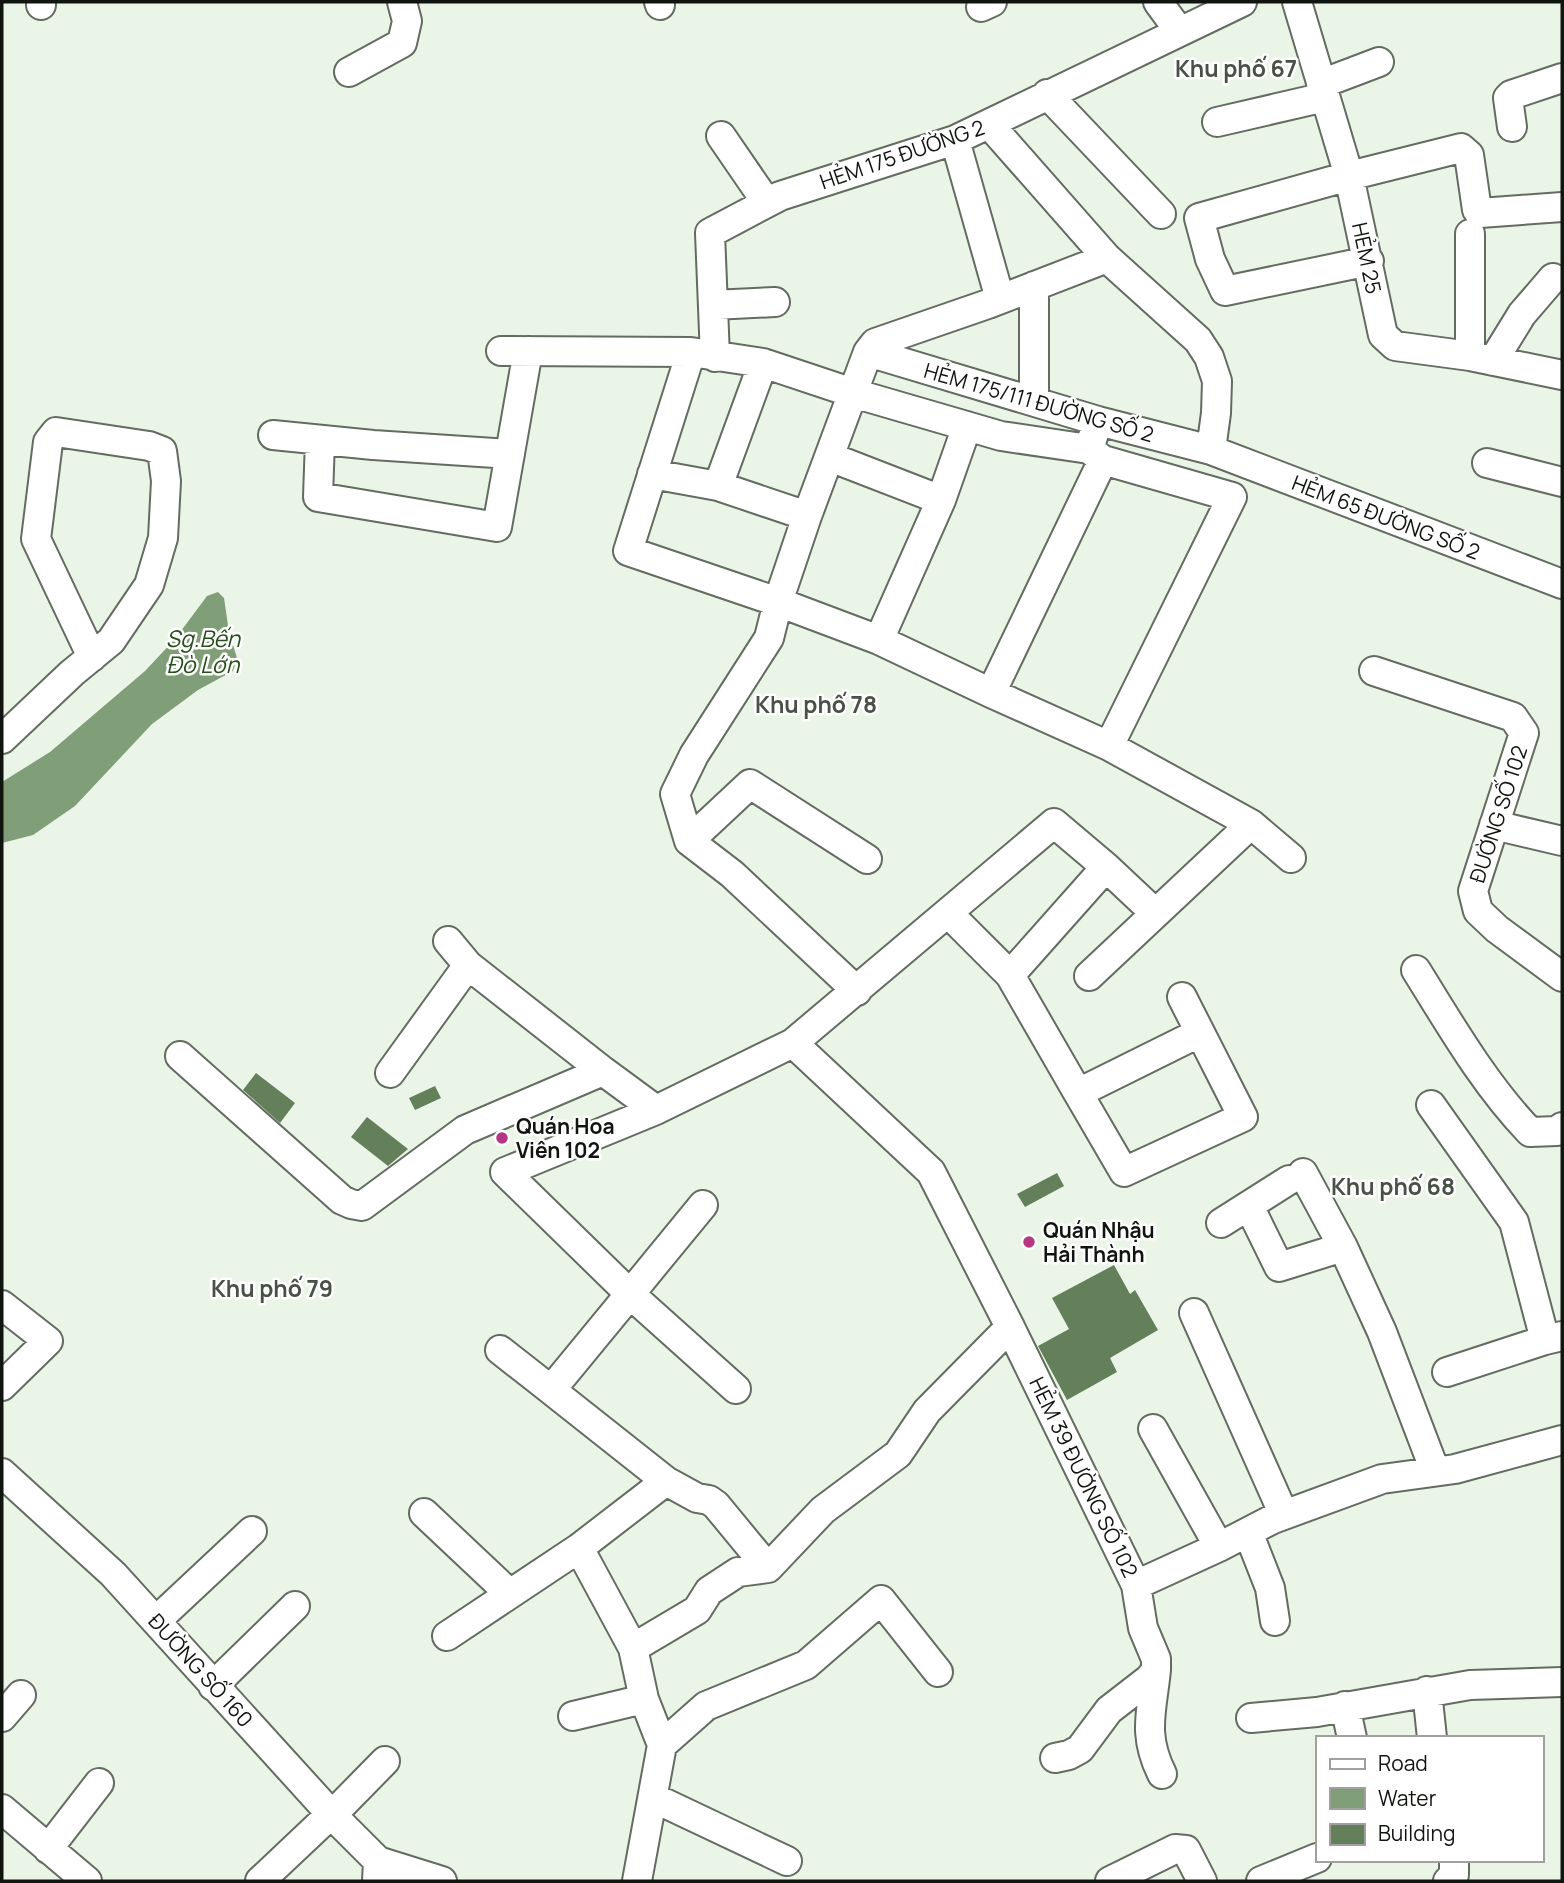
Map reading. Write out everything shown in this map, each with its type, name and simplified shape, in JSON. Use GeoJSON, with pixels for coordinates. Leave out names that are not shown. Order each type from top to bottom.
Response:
{"type":"FeatureCollection","features":[{"type":"Feature","properties":{"kind":"street"},"geometry":{"type":"LineString","coordinates":[[349,72],[402,43],[407,20],[402,2]]}},
{"type":"Feature","properties":{"kind":"street"},"geometry":{"type":"LineString","coordinates":[[1158,2],[1180,32]]}},
{"type":"Feature","properties":{"kind":"street","name":"HẺM 175 ĐƯỜNG 2"},"geometry":{"type":"LineString","coordinates":[[778,602],[628,551],[652,474],[703,354],[713,305],[710,233],[780,196],[955,140],[1242,2]]}},
{"type":"Feature","properties":{"kind":"street","name":"HẺM 25"},"geometry":{"type":"LineString","coordinates":[[1297,2],[1349,176],[1383,335],[1395,346],[1482,358],[1562,375]]}},
{"type":"Feature","properties":{"kind":"street"},"geometry":{"type":"LineString","coordinates":[[1217,122],[1323,90],[1379,62]]}},
{"type":"Feature","properties":{"kind":"street"},"geometry":{"type":"LineString","coordinates":[[1512,128],[1508,98],[1511,95],[1562,78]]}},
{"type":"Feature","properties":{"kind":"street"},"geometry":{"type":"LineString","coordinates":[[1047,94],[1160,214]]}},
{"type":"Feature","properties":{"kind":"street"},"geometry":{"type":"LineString","coordinates":[[989,124],[1107,258],[1198,340],[1209,357],[1217,381],[1211,450]]}},
{"type":"Feature","properties":{"kind":"street"},"geometry":{"type":"LineString","coordinates":[[721,136],[767,203]]}},
{"type":"Feature","properties":{"kind":"street"},"geometry":{"type":"LineString","coordinates":[[955,140],[1000,299]]}},
{"type":"Feature","properties":{"kind":"street"},"geometry":{"type":"LineString","coordinates":[[1369,261],[1225,291],[1210,259],[1199,218],[1461,148],[1469,155],[1482,358]]}},
{"type":"Feature","properties":{"kind":"street"},"geometry":{"type":"LineString","coordinates":[[1474,222],[1484,214],[1562,207]]}},
{"type":"Feature","properties":{"kind":"street"},"geometry":{"type":"LineString","coordinates":[[857,991],[732,874],[689,841],[675,794],[694,755],[769,638],[778,602],[807,516],[867,354],[875,343],[1107,258]]}},
{"type":"Feature","properties":{"kind":"street"},"geometry":{"type":"LineString","coordinates":[[1482,358],[1553,278]]}},
{"type":"Feature","properties":{"kind":"street"},"geometry":{"type":"LineString","coordinates":[[1034,286],[1034,401]]}},
{"type":"Feature","properties":{"kind":"street"},"geometry":{"type":"LineString","coordinates":[[713,305],[775,302]]}},
{"type":"Feature","properties":{"kind":"street"},"geometry":{"type":"LineString","coordinates":[[320,440],[318,497],[497,527],[510,454],[515,351],[703,354],[763,363],[853,393],[1001,436],[1096,454],[1232,497],[1109,746]]}},
{"type":"Feature","properties":{"kind":"street","name":"HẺM 175/111 ĐƯỜNG SỐ 2"},"geometry":{"type":"LineString","coordinates":[[867,354],[1098,422],[1211,450]]}},
{"type":"Feature","properties":{"kind":"street"},"geometry":{"type":"LineString","coordinates":[[718,486],[763,363]]}},
{"type":"Feature","properties":{"kind":"street"},"geometry":{"type":"LineString","coordinates":[[991,694],[1096,454],[1098,422]]}},
{"type":"Feature","properties":{"kind":"street"},"geometry":{"type":"LineString","coordinates":[[879,640],[941,500],[967,426]]}},
{"type":"Feature","properties":{"kind":"street"},"geometry":{"type":"LineString","coordinates":[[2,739],[111,640],[149,585],[163,538],[166,481],[162,451],[149,446],[55,432],[48,442],[36,539],[92,657]]}},
{"type":"Feature","properties":{"kind":"street"},"geometry":{"type":"LineString","coordinates":[[273,435],[510,454]]}},
{"type":"Feature","properties":{"kind":"street","name":"HẺM 65 ĐƯỜNG SỐ 2"},"geometry":{"type":"LineString","coordinates":[[1211,450],[1562,584]]}},
{"type":"Feature","properties":{"kind":"street"},"geometry":{"type":"LineString","coordinates":[[830,457],[941,500]]}},
{"type":"Feature","properties":{"kind":"street"},"geometry":{"type":"LineString","coordinates":[[1487,464],[1562,482]]}},
{"type":"Feature","properties":{"kind":"street"},"geometry":{"type":"LineString","coordinates":[[652,474],[718,486],[807,516]]}},
{"type":"Feature","properties":{"kind":"street"},"geometry":{"type":"LineString","coordinates":[[778,602],[879,640],[991,694],[1109,746],[1251,824],[1291,858]]}},
{"type":"Feature","properties":{"kind":"street","name":"ĐƯỜNG SỐ 102"},"geometry":{"type":"LineString","coordinates":[[1374,671],[1513,717],[1524,733],[1473,891],[1478,911],[1497,929],[1562,977]]}},
{"type":"Feature","properties":{"kind":"street"},"geometry":{"type":"LineString","coordinates":[[689,841],[751,784],[867,859]]}},
{"type":"Feature","properties":{"kind":"street"},"geometry":{"type":"LineString","coordinates":[[736,1389],[630,1294],[505,1172],[656,1110],[793,1043],[1054,822],[1155,913]]}},
{"type":"Feature","properties":{"kind":"street"},"geometry":{"type":"LineString","coordinates":[[1089,976],[1251,824]]}},
{"type":"Feature","properties":{"kind":"street"},"geometry":{"type":"LineString","coordinates":[[1494,825],[1562,841]]}},
{"type":"Feature","properties":{"kind":"street"},"geometry":{"type":"LineString","coordinates":[[1010,975],[1106,867]]}},
{"type":"Feature","properties":{"kind":"street"},"geometry":{"type":"LineString","coordinates":[[948,913],[1010,975],[1124,1172],[1243,1117],[1182,997]]}},
{"type":"Feature","properties":{"kind":"street"},"geometry":{"type":"LineString","coordinates":[[448,941],[468,965],[603,1072],[656,1110]]}},
{"type":"Feature","properties":{"kind":"street"},"geometry":{"type":"LineString","coordinates":[[390,1073],[468,965]]}},
{"type":"Feature","properties":{"kind":"street"},"geometry":{"type":"LineString","coordinates":[[1416,970],[1470,1058],[1505,1106],[1530,1132],[1557,1131],[1562,1128]]}},
{"type":"Feature","properties":{"kind":"street"},"geometry":{"type":"LineString","coordinates":[[1078,1093],[1199,1033]]}},
{"type":"Feature","properties":{"kind":"street","name":"HẺM 39 ĐƯỜNG SỐ 102"},"geometry":{"type":"LineString","coordinates":[[793,1043],[931,1172],[1136,1585],[1284,1515],[1382,1479],[1455,1469],[1562,1440]]}},
{"type":"Feature","properties":{"kind":"street"},"geometry":{"type":"LineString","coordinates":[[180,1056],[342,1200],[351,1205],[362,1206],[465,1130],[603,1072]]}},
{"type":"Feature","properties":{"kind":"street"},"geometry":{"type":"LineString","coordinates":[[1432,1105],[1514,1222],[1554,1338],[1447,1372]]}},
{"type":"Feature","properties":{"kind":"street"},"geometry":{"type":"LineString","coordinates":[[1221,1223],[1296,1176],[1343,1247],[1382,1332],[1434,1471]]}},
{"type":"Feature","properties":{"kind":"street"},"geometry":{"type":"LineString","coordinates":[[551,1390],[703,1205]]}},
{"type":"Feature","properties":{"kind":"street"},"geometry":{"type":"LineString","coordinates":[[1249,1206],[1279,1267],[1343,1247]]}},
{"type":"Feature","properties":{"kind":"street"},"geometry":{"type":"LineString","coordinates":[[2,1305],[48,1341],[2,1386]]}},
{"type":"Feature","properties":{"kind":"street"},"geometry":{"type":"LineString","coordinates":[[1194,1313],[1284,1515]]}},
{"type":"Feature","properties":{"kind":"street"},"geometry":{"type":"LineString","coordinates":[[633,1648],[697,1610],[709,1591],[738,1572],[768,1569],[823,1510],[898,1454],[928,1411],[1010,1327]]}},
{"type":"Feature","properties":{"kind":"street"},"geometry":{"type":"LineString","coordinates":[[499,1350],[666,1481],[716,1505],[768,1569]]}},
{"type":"Feature","properties":{"kind":"street"},"geometry":{"type":"LineString","coordinates":[[1153,1429],[1219,1547]]}},
{"type":"Feature","properties":{"kind":"street"},"geometry":{"type":"LineString","coordinates":[[447,1636],[579,1548],[666,1481]]}},
{"type":"Feature","properties":{"kind":"street","name":"ĐƯỜNG SỐ 160"},"geometry":{"type":"LineString","coordinates":[[6,1486],[113,1574],[332,1815],[377,1871]]}},
{"type":"Feature","properties":{"kind":"street"},"geometry":{"type":"LineString","coordinates":[[424,1513],[510,1594]]}},
{"type":"Feature","properties":{"kind":"street"},"geometry":{"type":"LineString","coordinates":[[157,1620],[251,1531]]}},
{"type":"Feature","properties":{"kind":"street"},"geometry":{"type":"LineString","coordinates":[[1248,1532],[1269,1588],[1275,1621]]}},
{"type":"Feature","properties":{"kind":"street"},"geometry":{"type":"LineString","coordinates":[[579,1548],[633,1648],[644,1699],[663,1745],[637,1881]]}},
{"type":"Feature","properties":{"kind":"street"},"geometry":{"type":"LineString","coordinates":[[1136,1585],[1143,1628],[1153,1649],[1156,1670],[1149,1741],[1152,1755],[1162,1774]]}},
{"type":"Feature","properties":{"kind":"street"},"geometry":{"type":"LineString","coordinates":[[663,1745],[706,1706],[806,1665],[881,1600],[938,1672]]}},
{"type":"Feature","properties":{"kind":"street"},"geometry":{"type":"LineString","coordinates":[[214,1686],[295,1606]]}},
{"type":"Feature","properties":{"kind":"street"},"geometry":{"type":"LineString","coordinates":[[1055,1758],[1080,1749],[1109,1710],[1149,1679],[1156,1670]]}},
{"type":"Feature","properties":{"kind":"street"},"geometry":{"type":"LineString","coordinates":[[1251,1718],[1317,1712],[1470,1685],[1562,1682]]}},
{"type":"Feature","properties":{"kind":"street"},"geometry":{"type":"LineString","coordinates":[[1427,1691],[1432,1736]]}},
{"type":"Feature","properties":{"kind":"street"},"geometry":{"type":"LineString","coordinates":[[2,1717],[21,1695]]}},
{"type":"Feature","properties":{"kind":"street"},"geometry":{"type":"LineString","coordinates":[[573,1716],[644,1699]]}},
{"type":"Feature","properties":{"kind":"street"},"geometry":{"type":"LineString","coordinates":[[1345,1706],[1352,1736]]}},
{"type":"Feature","properties":{"kind":"street"},"geometry":{"type":"LineString","coordinates":[[260,1881],[332,1815],[385,1761]]}},
{"type":"Feature","properties":{"kind":"street"},"geometry":{"type":"LineString","coordinates":[[48,1849],[99,1783]]}},
{"type":"Feature","properties":{"kind":"street"},"geometry":{"type":"LineString","coordinates":[[654,1798],[787,1861]]}},
{"type":"Feature","properties":{"kind":"street"},"geometry":{"type":"LineString","coordinates":[[2,1809],[87,1881]]}},
{"type":"Feature","properties":{"kind":"street"},"geometry":{"type":"LineString","coordinates":[[1110,1881],[1175,1849],[1186,1850],[1202,1881]]}},
{"type":"Feature","properties":{"kind":"street"},"geometry":{"type":"LineString","coordinates":[[1261,1881],[1316,1858]]}},
{"type":"Feature","properties":{"kind":"street"},"geometry":{"type":"LineString","coordinates":[[1448,1881],[1454,1875],[1454,1862]]}},
{"type":"Feature","properties":{"kind":"street"},"geometry":{"type":"LineString","coordinates":[[377,1871],[442,1881]]}},
{"type":"Feature","properties":{"kind":"water","name":"Sg.Bến Đò Lớn"},"geometry":{"type":"Polygon","coordinates":[[[218,592],[224,598],[229,632],[237,658],[233,671],[198,690],[152,724],[75,806],[33,835],[2,843],[2,782],[50,752],[145,671],[175,639],[207,596],[218,592]]]}},
{"type":"Feature","properties":{"kind":"building"},"geometry":{"type":"Polygon","coordinates":[[[256,1073],[295,1103],[280,1123],[243,1090],[256,1073]]]}},
{"type":"Feature","properties":{"kind":"building"},"geometry":{"type":"Polygon","coordinates":[[[435,1086],[441,1098],[415,1110],[409,1098],[435,1086]]]}},
{"type":"Feature","properties":{"kind":"building"},"geometry":{"type":"Polygon","coordinates":[[[367,1117],[408,1149],[388,1166],[351,1137],[367,1117]]]}},
{"type":"Feature","properties":{"kind":"building"},"geometry":{"type":"Polygon","coordinates":[[[1057,1173],[1064,1186],[1025,1207],[1017,1194],[1057,1173]]]}},
{"type":"Feature","properties":{"kind":"building"},"geometry":{"type":"Polygon","coordinates":[[[1114,1265],[1130,1294],[1135,1290],[1158,1330],[1110,1358],[1117,1372],[1067,1400],[1038,1346],[1069,1329],[1052,1298],[1114,1265]]]}},
{"type":"Feature","properties":{"kind":"place","name":"Quán Hoa Viên 102"},"geometry":{"type":"Point","coordinates":[502,1138]}},
{"type":"Feature","properties":{"kind":"place","name":"Quán Nhậu Hải Thành"},"geometry":{"type":"Point","coordinates":[1029,1242]}},
{"type":"Feature","properties":{"kind":"district","name":"Khu phố 67"},"geometry":{"type":"Point","coordinates":[1236,68]}},
{"type":"Feature","properties":{"kind":"district","name":"Khu phố 78"},"geometry":{"type":"Point","coordinates":[816,704]}},
{"type":"Feature","properties":{"kind":"district","name":"Khu phố 68"},"geometry":{"type":"Point","coordinates":[1393,1186]}},
{"type":"Feature","properties":{"kind":"district","name":"Khu phố 79"},"geometry":{"type":"Point","coordinates":[272,1288]}}]}
